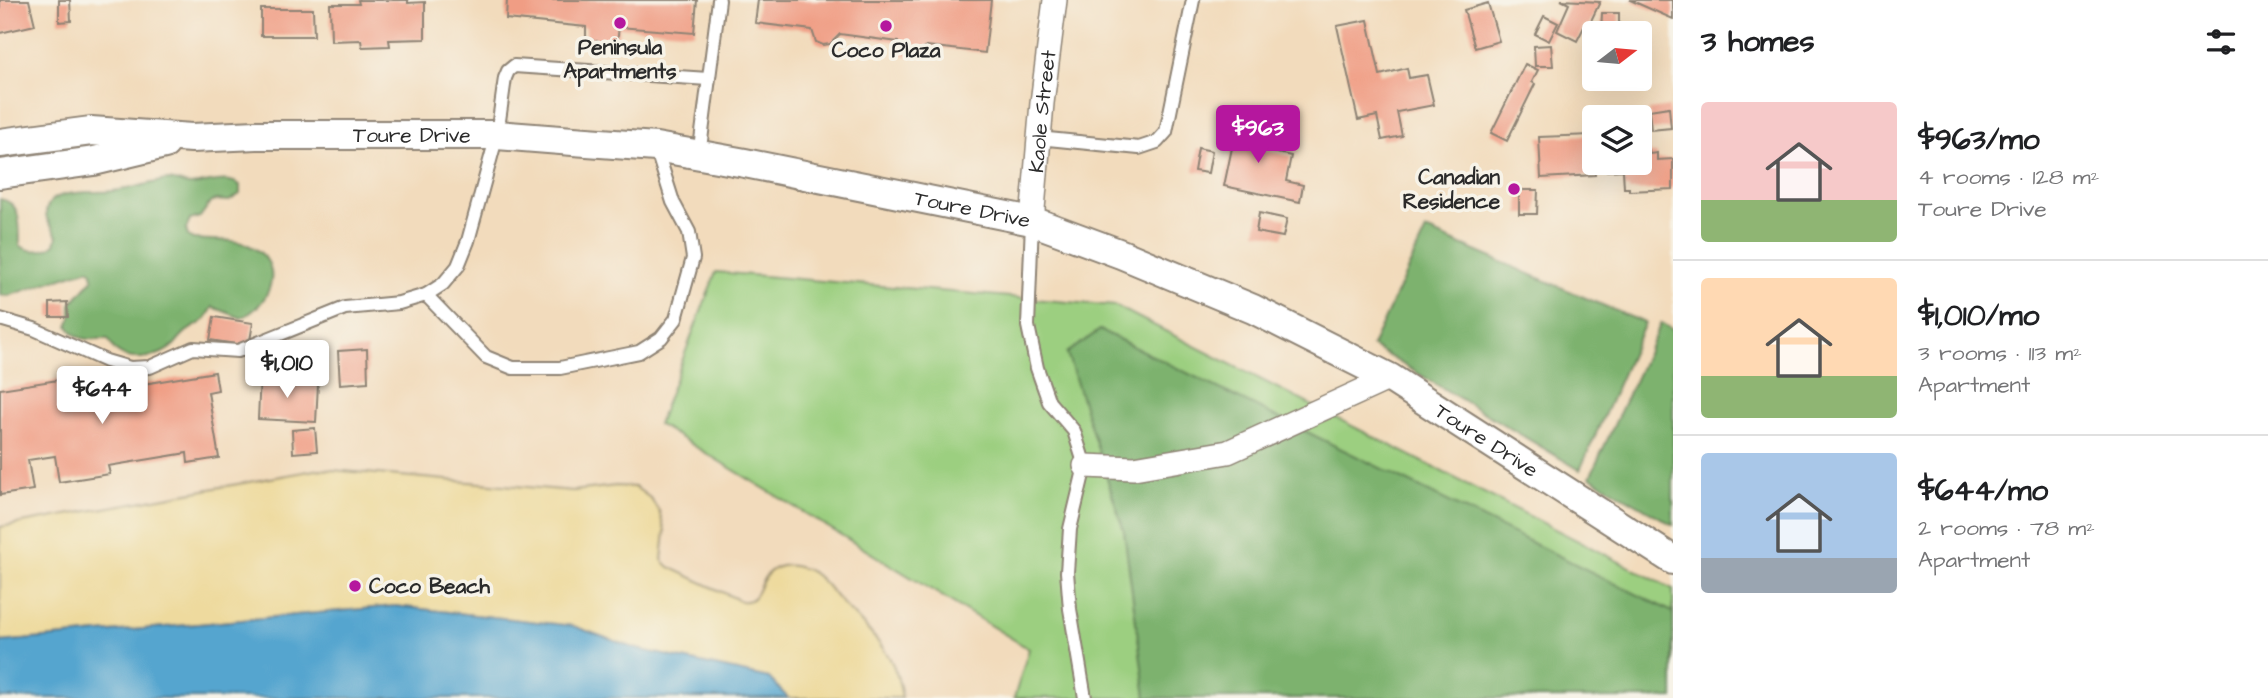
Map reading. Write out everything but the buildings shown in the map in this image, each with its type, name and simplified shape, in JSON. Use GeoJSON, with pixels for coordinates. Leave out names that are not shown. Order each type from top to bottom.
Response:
{"type":"FeatureCollection","features":[{"type":"Feature","properties":{"kind":"street","name":"Kaole Street"},"geometry":{"type":"LineString","coordinates":[[1032,221],[1038,138],[1055,0]]}},
{"type":"Feature","properties":{"kind":"street","name":"Toure Drive"},"geometry":{"type":"LineString","coordinates":[[0,143],[91,131],[192,138],[256,135],[497,135],[656,147],[759,165],[1032,221],[1121,254],[1253,309],[1390,378],[1673,561]]}},
{"type":"Feature","properties":{"kind":"street","name":"Toure Drive"},"geometry":{"type":"LineString","coordinates":[[0,174],[94,161],[192,138]]}},
{"type":"Feature","properties":{"kind":"street"},"geometry":{"type":"LineString","coordinates":[[1085,466],[1135,468],[1228,452],[1390,378]]}},
{"type":"Feature","properties":{"kind":"lane"},"geometry":{"type":"LineString","coordinates":[[699,156],[719,0]]}},
{"type":"Feature","properties":{"kind":"lane"},"geometry":{"type":"LineString","coordinates":[[1038,138],[1139,148],[1157,142],[1167,132],[1193,0]]}},
{"type":"Feature","properties":{"kind":"lane"},"geometry":{"type":"LineString","coordinates":[[0,319],[34,329],[107,361],[130,368],[150,367],[193,348],[237,351],[250,348],[260,340],[345,308],[399,303],[426,295],[443,284],[458,266],[468,241],[497,135],[505,78],[514,66],[708,79]]}},
{"type":"Feature","properties":{"kind":"lane"},"geometry":{"type":"LineString","coordinates":[[426,295],[486,357],[513,368],[560,368],[639,352],[650,346],[661,338],[676,319],[693,258],[690,232],[673,202],[656,147]]}},
{"type":"Feature","properties":{"kind":"lane"},"geometry":{"type":"LineString","coordinates":[[1032,221],[1028,326],[1030,337],[1049,402],[1074,431],[1085,466],[1070,529],[1067,572],[1070,609],[1085,698]]}},
{"type":"Feature","properties":{"kind":"green space"},"geometry":{"type":"Polygon","coordinates":[[[167,180],[189,185],[228,181],[240,185],[240,194],[229,201],[215,200],[210,203],[200,217],[190,220],[186,229],[188,236],[193,239],[248,245],[260,252],[268,262],[271,283],[261,303],[252,312],[241,318],[213,307],[203,321],[168,349],[147,358],[131,358],[117,352],[108,339],[81,338],[68,326],[71,304],[93,279],[92,272],[88,269],[8,296],[0,295],[0,199],[13,205],[16,210],[20,245],[23,248],[42,250],[55,244],[56,233],[46,213],[51,201],[58,197],[120,190],[167,180]]]}},
{"type":"Feature","properties":{"kind":"green space"},"geometry":{"type":"Polygon","coordinates":[[[1426,230],[1645,323],[1580,470],[1372,346],[1426,230]]]}},
{"type":"Feature","properties":{"kind":"green space"},"geometry":{"type":"Polygon","coordinates":[[[716,272],[1116,306],[1673,589],[1673,698],[1014,698],[1029,649],[658,424],[716,272]]]}},
{"type":"Feature","properties":{"kind":"green space"},"geometry":{"type":"Polygon","coordinates":[[[1661,323],[1673,330],[1673,525],[1590,477],[1661,323]]]}},
{"type":"Feature","properties":{"kind":"green space"},"geometry":{"type":"Polygon","coordinates":[[[1100,330],[1673,612],[1673,698],[1146,698],[1124,531],[1067,353],[1100,330]]]}},
{"type":"Feature","properties":{"kind":"sand","name":"Coco Beach"},"geometry":{"type":"Polygon","coordinates":[[[320,469],[573,491],[616,486],[635,487],[650,498],[659,511],[665,531],[662,560],[669,567],[741,601],[753,598],[767,574],[782,566],[801,568],[817,576],[884,649],[896,672],[902,698],[788,698],[769,678],[637,649],[573,626],[395,606],[0,642],[0,527],[320,469]]]}},
{"type":"Feature","properties":{"kind":"water"},"geometry":{"type":"Polygon","coordinates":[[[395,606],[573,626],[637,649],[769,678],[788,698],[0,698],[0,642],[395,606]]]}},
{"type":"Feature","properties":{"kind":"place","name":"Peninsula Apartments"},"geometry":{"type":"Point","coordinates":[620,23]}},
{"type":"Feature","properties":{"kind":"place","name":"Coco Plaza"},"geometry":{"type":"Point","coordinates":[886,26]}},
{"type":"Feature","properties":{"kind":"place","name":"Canadian Residence"},"geometry":{"type":"Point","coordinates":[1514,189]}},
{"type":"Feature","properties":{"kind":"place","name":"Coco Beach"},"geometry":{"type":"Point","coordinates":[355,586]}}]}
